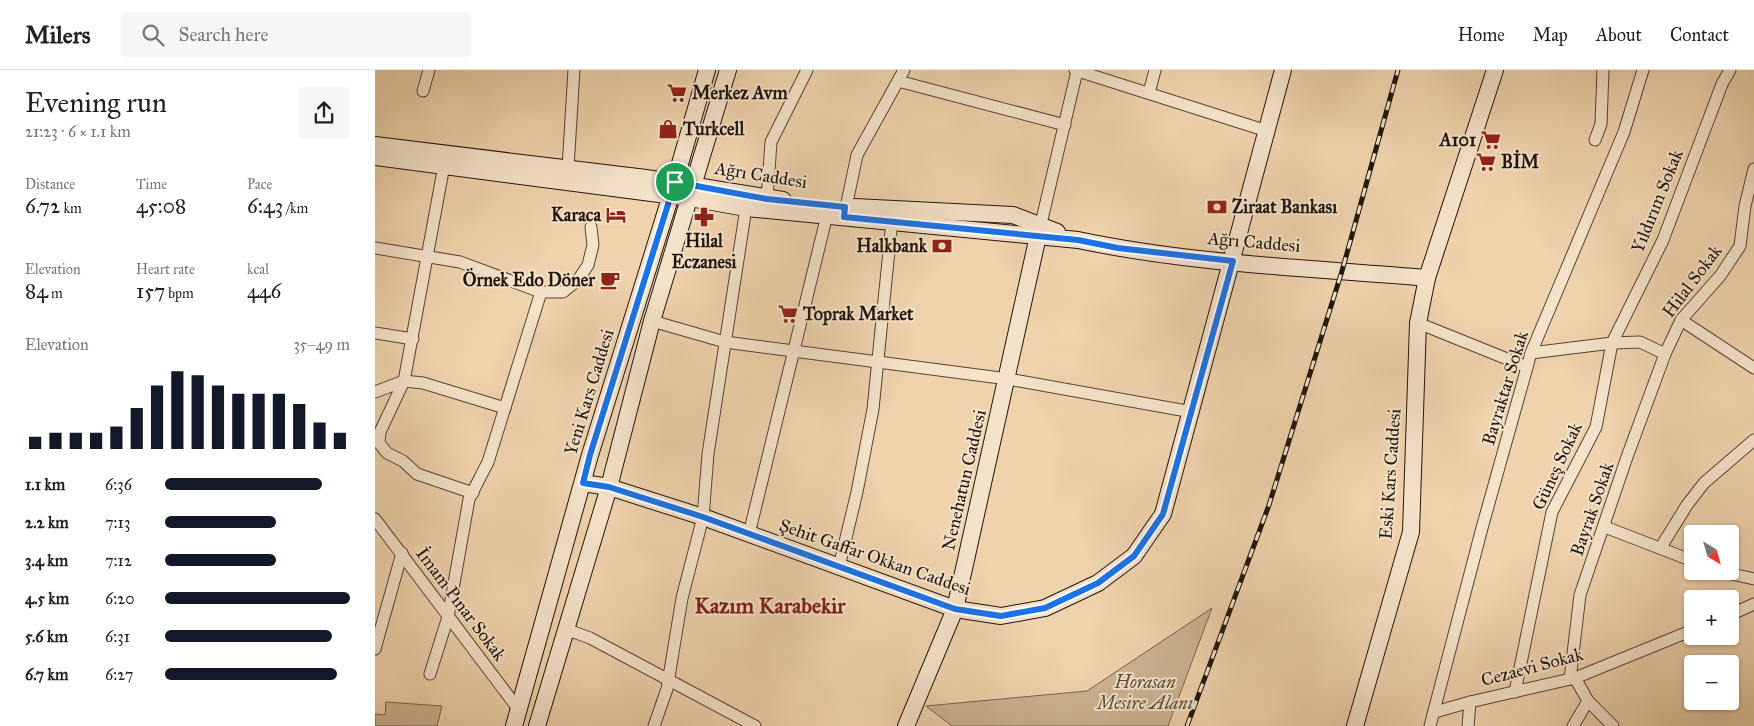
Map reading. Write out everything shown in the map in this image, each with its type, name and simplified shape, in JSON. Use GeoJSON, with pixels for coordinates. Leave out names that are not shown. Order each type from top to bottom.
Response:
{"type":"FeatureCollection","features":[{"type":"Feature","properties":{"kind":"main road","name":"Yeni Kars Caddesi"},"geometry":{"type":"LineString","coordinates":[[514,726],[590,455],[673,189],[707,70]]}},
{"type":"Feature","properties":{"kind":"main road"},"geometry":{"type":"LineString","coordinates":[[537,726],[568,630],[609,487],[652,321],[728,70]]}},
{"type":"Feature","properties":{"kind":"main road","name":"Şehit Gaffar Okkan Caddesi"},"geometry":{"type":"LineString","coordinates":[[583,483],[609,487],[703,517],[955,609],[1001,616],[1045,608],[1098,583],[1134,556],[1163,514],[1233,261],[1283,70]]}},
{"type":"Feature","properties":{"kind":"main road","name":"Eski Kars Caddesi"},"geometry":{"type":"LineString","coordinates":[[1355,726],[1411,532],[1418,323],[1427,278],[1495,70]]}},
{"type":"Feature","properties":{"kind":"main road","name":"Ağrı Caddesi"},"geometry":{"type":"LineString","coordinates":[[375,145],[445,160],[767,199],[892,222],[1040,231],[1118,248],[1233,261],[1427,278]]}},
{"type":"Feature","properties":{"kind":"main road","name":"Ağrı Caddesi"},"geometry":{"type":"LineString","coordinates":[[375,157],[568,168],[673,189]]}},
{"type":"Feature","properties":{"kind":"main road","name":"Ağrı Caddesi"},"geometry":{"type":"LineString","coordinates":[[692,191],[746,208],[839,213],[1013,215],[1040,231]]}},
{"type":"Feature","properties":{"kind":"main road","name":"Nenehatun Caddesi"},"geometry":{"type":"LineString","coordinates":[[906,726],[955,609],[1040,231]]}},
{"type":"Feature","properties":{"kind":"street"},"geometry":{"type":"LineString","coordinates":[[423,91],[429,70]]}},
{"type":"Feature","properties":{"kind":"street"},"geometry":{"type":"LineString","coordinates":[[568,168],[574,70]]}},
{"type":"Feature","properties":{"kind":"street"},"geometry":{"type":"LineString","coordinates":[[767,199],[771,142],[807,70]]}},
{"type":"Feature","properties":{"kind":"street"},"geometry":{"type":"LineString","coordinates":[[749,534],[794,351],[857,155],[904,70]]}},
{"type":"Feature","properties":{"kind":"street"},"geometry":{"type":"LineString","coordinates":[[1040,231],[1076,70],[1267,131]]}},
{"type":"Feature","properties":{"kind":"street"},"geometry":{"type":"LineString","coordinates":[[1149,93],[1155,70]]}},
{"type":"Feature","properties":{"kind":"street"},"geometry":{"type":"LineString","coordinates":[[1595,140],[1601,124],[1603,70]]}},
{"type":"Feature","properties":{"kind":"street","name":"Bayraktar Sokak"},"geometry":{"type":"LineString","coordinates":[[1430,726],[1482,528],[1531,353],[1624,132],[1643,70]]}},
{"type":"Feature","properties":{"kind":"street","name":"Yıldırım Sokak"},"geometry":{"type":"LineString","coordinates":[[1612,344],[1663,240],[1722,84],[1730,70]]}},
{"type":"Feature","properties":{"kind":"street"},"geometry":{"type":"LineString","coordinates":[[898,81],[1065,125]]}},
{"type":"Feature","properties":{"kind":"street"},"geometry":{"type":"LineString","coordinates":[[445,160],[429,257],[405,381],[383,424],[379,443],[387,453],[403,461],[417,474],[473,493]]}},
{"type":"Feature","properties":{"kind":"street","name":"Hilal Sokak"},"geometry":{"type":"LineString","coordinates":[[1665,354],[1681,320],[1720,276],[1740,246],[1745,206],[1754,169]]}},
{"type":"Feature","properties":{"kind":"street"},"geometry":{"type":"LineString","coordinates":[[654,726],[669,680],[682,598],[703,517],[708,454],[746,208]]}},
{"type":"Feature","properties":{"kind":"street"},"geometry":{"type":"LineString","coordinates":[[839,567],[859,482],[873,409],[892,222]]}},
{"type":"Feature","properties":{"kind":"street"},"geometry":{"type":"LineString","coordinates":[[375,248],[459,262],[541,292],[563,292],[578,280],[588,265],[593,245],[591,227]]}},
{"type":"Feature","properties":{"kind":"street"},"geometry":{"type":"LineString","coordinates":[[430,674],[448,617],[462,532],[473,493],[488,462],[541,292]]}},
{"type":"Feature","properties":{"kind":"street"},"geometry":{"type":"LineString","coordinates":[[1681,320],[1754,368]]}},
{"type":"Feature","properties":{"kind":"street"},"geometry":{"type":"LineString","coordinates":[[652,321],[725,342],[1007,379],[1191,412]]}},
{"type":"Feature","properties":{"kind":"street"},"geometry":{"type":"LineString","coordinates":[[1418,323],[1527,367]]}},
{"type":"Feature","properties":{"kind":"street"},"geometry":{"type":"LineString","coordinates":[[375,334],[413,339]]}},
{"type":"Feature","properties":{"kind":"street"},"geometry":{"type":"LineString","coordinates":[[1531,353],[1640,342],[1665,354]]}},
{"type":"Feature","properties":{"kind":"street","name":"Güneş Sokak"},"geometry":{"type":"LineString","coordinates":[[1515,692],[1552,512],[1596,427],[1612,344]]}},
{"type":"Feature","properties":{"kind":"street","name":"Bayrak Sokak"},"geometry":{"type":"LineString","coordinates":[[1572,678],[1580,595],[1627,457],[1665,354]]}},
{"type":"Feature","properties":{"kind":"street"},"geometry":{"type":"LineString","coordinates":[[375,392],[405,381],[423,383],[505,408]]}},
{"type":"Feature","properties":{"kind":"street"},"geometry":{"type":"LineString","coordinates":[[1661,547],[1687,505],[1705,482],[1754,440]]}},
{"type":"Feature","properties":{"kind":"street","name":"İmam Pınar Sokak"},"geometry":{"type":"LineString","coordinates":[[375,519],[519,710]]}},
{"type":"Feature","properties":{"kind":"street"},"geometry":{"type":"LineString","coordinates":[[1605,526],[1684,557]]}},
{"type":"Feature","properties":{"kind":"street"},"geometry":{"type":"LineString","coordinates":[[375,649],[401,553]]}},
{"type":"Feature","properties":{"kind":"street"},"geometry":{"type":"LineString","coordinates":[[1739,576],[1754,579]]}},
{"type":"Feature","properties":{"kind":"street"},"geometry":{"type":"LineString","coordinates":[[1739,611],[1754,604]]}},
{"type":"Feature","properties":{"kind":"street"},"geometry":{"type":"LineString","coordinates":[[568,630],[590,638],[755,726]]}},
{"type":"Feature","properties":{"kind":"street","name":"Cezaevi Sokak"},"geometry":{"type":"LineString","coordinates":[[1435,712],[1572,678],[1684,634]]}},
{"type":"Feature","properties":{"kind":"street"},"geometry":{"type":"LineString","coordinates":[[1572,678],[1587,701],[1613,726]]}},
{"type":"Feature","properties":{"kind":"street"},"geometry":{"type":"LineString","coordinates":[[1573,726],[1587,701]]}},
{"type":"Feature","properties":{"kind":"street"},"geometry":{"type":"LineString","coordinates":[[1468,726],[1470,702]]}},
{"type":"Feature","properties":{"kind":"green space","name":"Horasan Mesire Alanı"},"geometry":{"type":"Polygon","coordinates":[[[1212,608],[1168,726],[952,726],[926,706],[1087,691],[1212,608]]]}},
{"type":"Feature","properties":{"kind":"green space"},"geometry":{"type":"Polygon","coordinates":[[[386,702],[442,706],[437,726],[375,726],[375,714],[385,715],[386,702]]]}},
{"type":"Feature","properties":{"kind":"railway"},"geometry":{"type":"LineString","coordinates":[[1187,726],[1269,505],[1342,271],[1398,70]]}},
{"type":"Feature","properties":{"kind":"place","name":"Merkez Avm"},"geometry":{"type":"Point","coordinates":[677,93]}},
{"type":"Feature","properties":{"kind":"place","name":"Turkcell"},"geometry":{"type":"Point","coordinates":[668,129]}},
{"type":"Feature","properties":{"kind":"place","name":"A101"},"geometry":{"type":"Point","coordinates":[1491,140]}},
{"type":"Feature","properties":{"kind":"place","name":"BİM"},"geometry":{"type":"Point","coordinates":[1486,162]}},
{"type":"Feature","properties":{"kind":"place","name":"Ziraat Bankası"},"geometry":{"type":"Point","coordinates":[1217,207]}},
{"type":"Feature","properties":{"kind":"place","name":"Karaca"},"geometry":{"type":"Point","coordinates":[616,215]}},
{"type":"Feature","properties":{"kind":"place","name":"Hilal Eczanesi"},"geometry":{"type":"Point","coordinates":[704,217]}},
{"type":"Feature","properties":{"kind":"place","name":"Halkbank"},"geometry":{"type":"Point","coordinates":[942,246]}},
{"type":"Feature","properties":{"kind":"place","name":"Örnek Edo Döner"},"geometry":{"type":"Point","coordinates":[610,280]}},
{"type":"Feature","properties":{"kind":"place","name":"Toprak Market"},"geometry":{"type":"Point","coordinates":[788,314]}},
{"type":"Feature","properties":{"kind":"district","name":"Kazım Karabekir"},"geometry":{"type":"Point","coordinates":[770,605]}},
{"type":"Feature","properties":{"kind":"route"},"geometry":{"type":"LineString","coordinates":[[675,182],[767,199],[845,207],[844,217],[1078,240],[1118,248],[1233,261],[1163,514],[1134,556],[1098,583],[1045,608],[1001,616],[955,609],[703,517],[609,487],[583,483],[675,182]]}}]}
